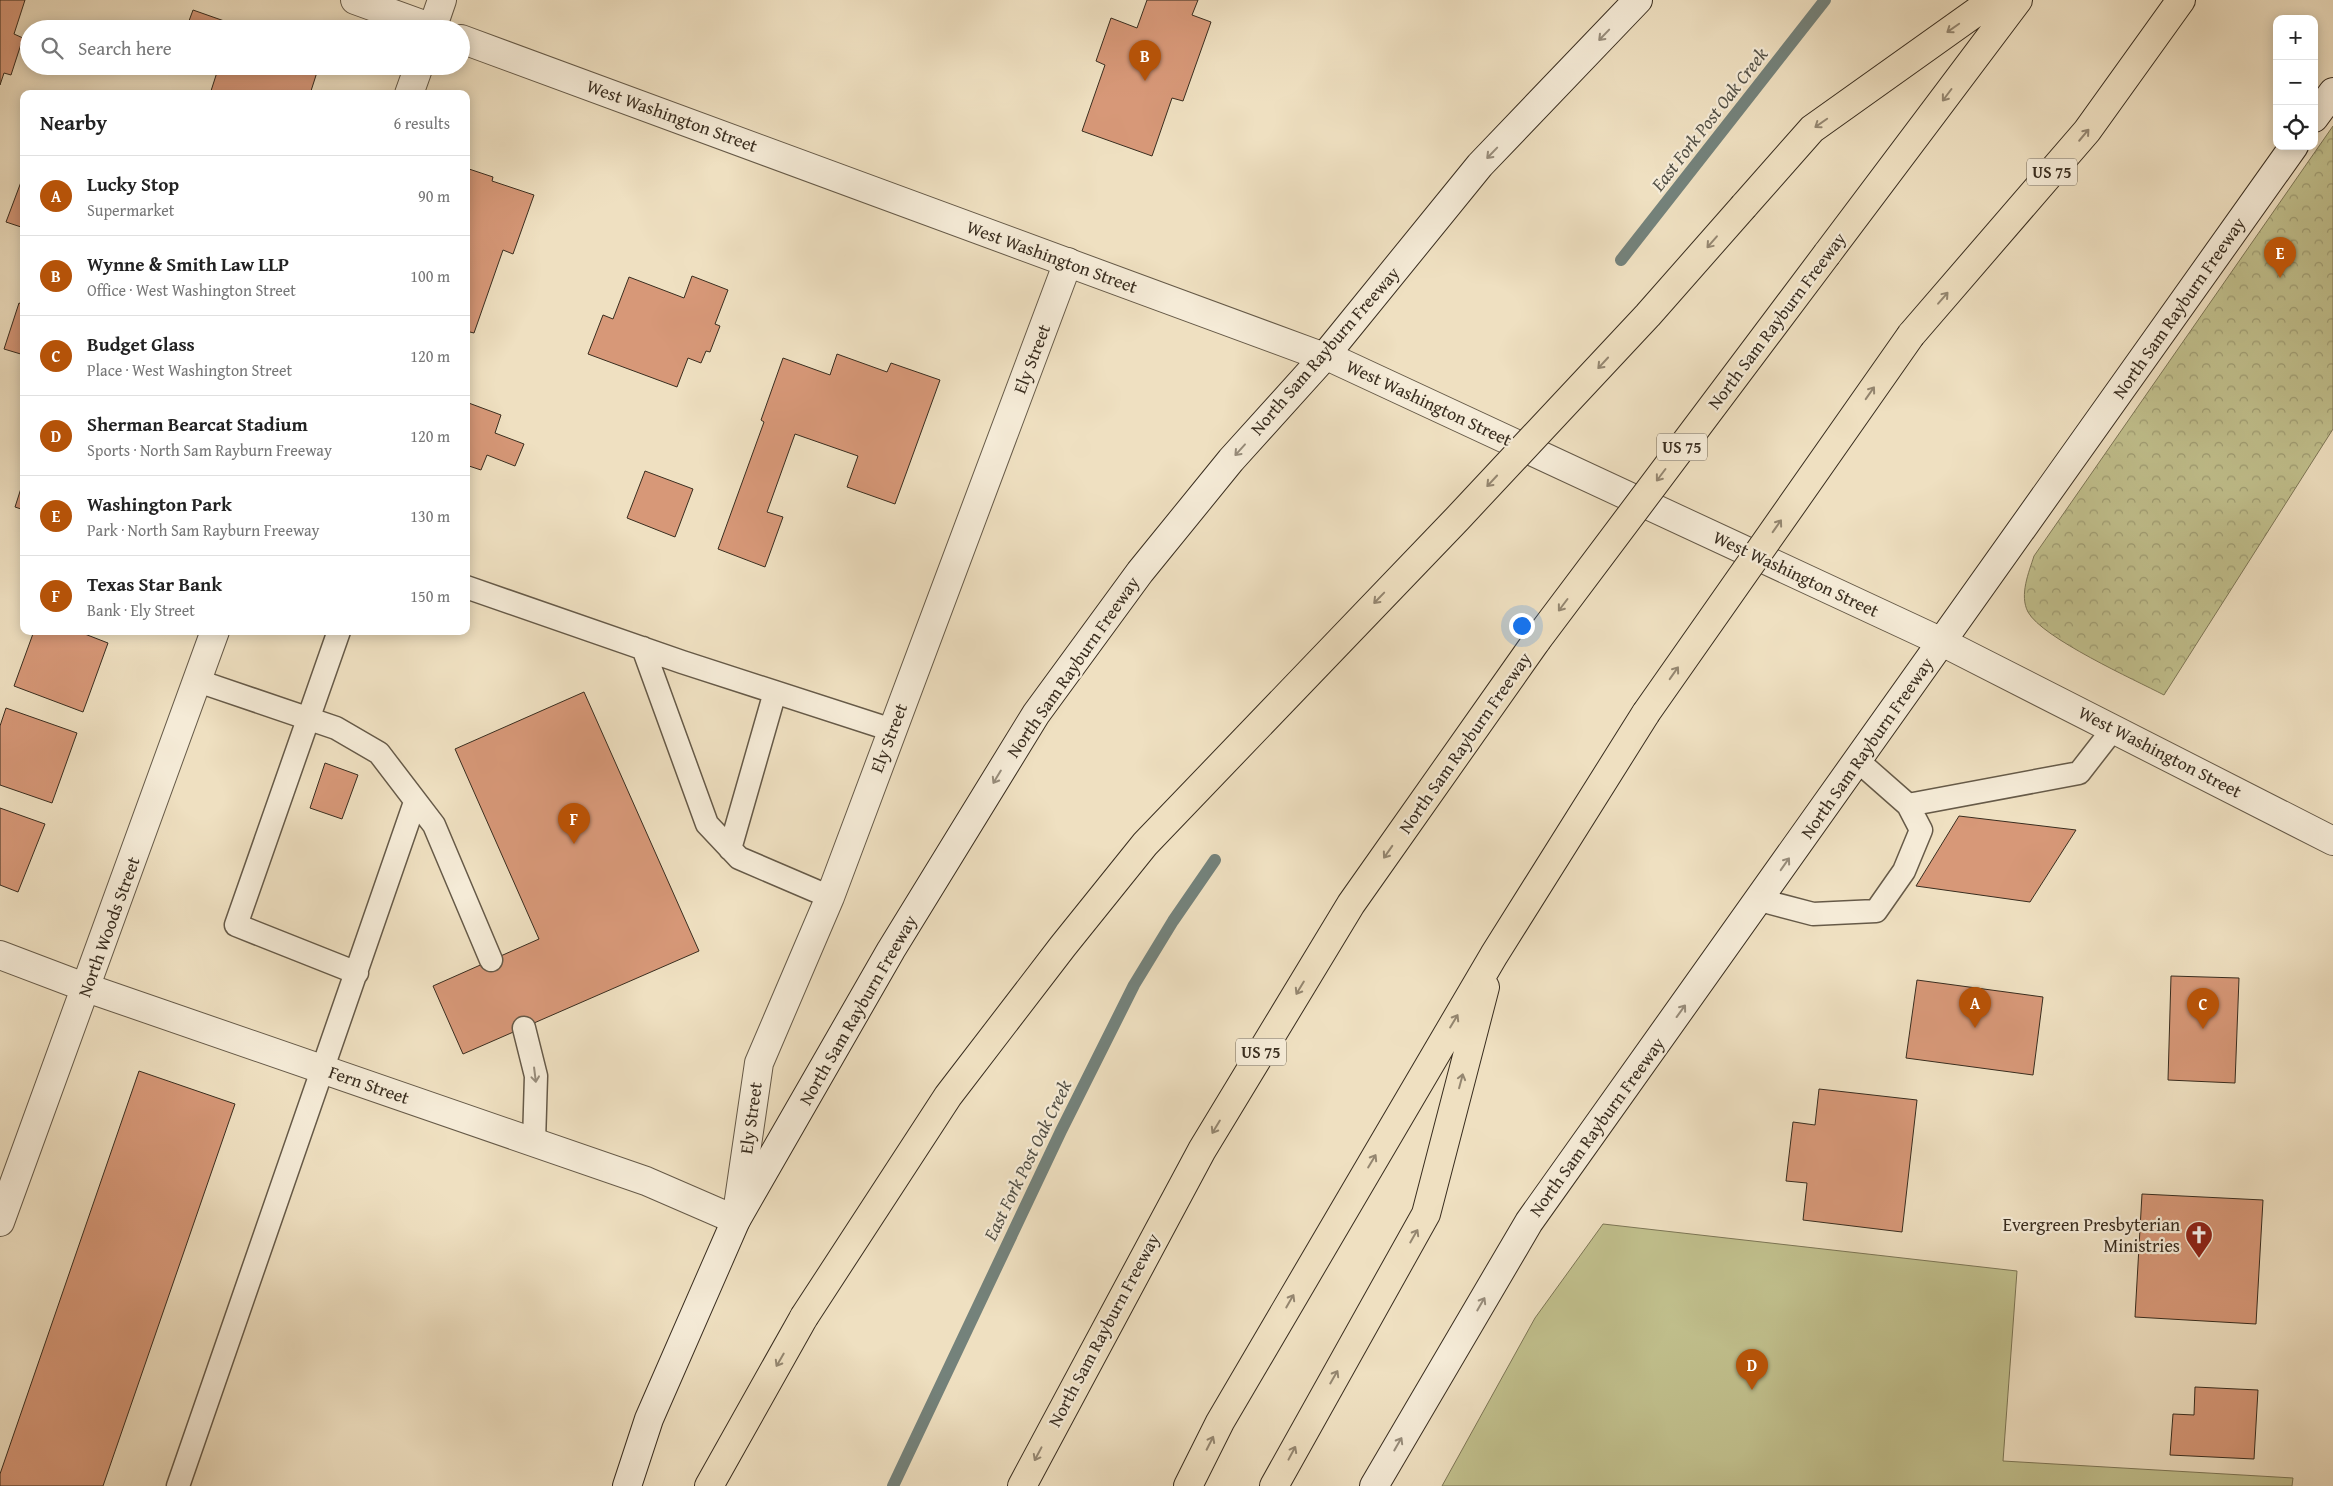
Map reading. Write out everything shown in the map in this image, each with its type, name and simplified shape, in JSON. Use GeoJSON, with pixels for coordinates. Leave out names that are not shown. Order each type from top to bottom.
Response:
{"type":"FeatureCollection","features":[{"type":"Feature","properties":{"kind":"highway"},"geometry":{"type":"LineString","coordinates":[[709,1486],[804,1317],[948,1096],[1063,946],[1145,844],[1648,315],[1812,129],[1993,0]]}},
{"type":"Feature","properties":{"kind":"highway","name":"North Sam Rayburn Freeway"},"geometry":{"type":"LineString","coordinates":[[1022,1486],[1202,1150],[1351,904],[1537,640],[2018,0]]}},
{"type":"Feature","properties":{"kind":"highway","name":"US 75"},"geometry":{"type":"LineString","coordinates":[[1188,1486],[1225,1414],[1494,955],[1646,713],[1911,335],[2087,131],[2181,0]]}},
{"type":"Feature","properties":{"kind":"highway"},"geometry":{"type":"LineString","coordinates":[[1274,1486],[1426,1214],[1494,955]]}},
{"type":"Feature","properties":{"kind":"street"},"geometry":{"type":"LineString","coordinates":[[354,0],[410,20]]}},
{"type":"Feature","properties":{"kind":"street"},"geometry":{"type":"LineString","coordinates":[[436,20],[442,0]]}},
{"type":"Feature","properties":{"kind":"street","name":"North Sam Rayburn Freeway"},"geometry":{"type":"LineString","coordinates":[[627,1486],[648,1419],[736,1220],[892,950],[1036,714],[1140,572],[1231,460],[1324,357],[1480,165],[1638,0]]}},
{"type":"Feature","properties":{"kind":"street","name":"West Washington Street"},"geometry":{"type":"LineString","coordinates":[[470,41],[1324,357],[1327,356],[1942,642],[2333,841]]}},
{"type":"Feature","properties":{"kind":"street"},"geometry":{"type":"LineString","coordinates":[[410,90],[416,75]]}},
{"type":"Feature","properties":{"kind":"street"},"geometry":{"type":"LineString","coordinates":[[2318,113],[2333,92]]}},
{"type":"Feature","properties":{"kind":"street","name":"North Sam Rayburn Freeway"},"geometry":{"type":"LineString","coordinates":[[1374,1486],[1529,1222],[1760,900],[2291,150]]}},
{"type":"Feature","properties":{"kind":"street","name":"Ely Street"},"geometry":{"type":"LineString","coordinates":[[736,1220],[759,1063],[830,897],[1068,262]]}},
{"type":"Feature","properties":{"kind":"street","name":"North Woods Street"},"geometry":{"type":"LineString","coordinates":[[0,1222],[215,635]]}},
{"type":"Feature","properties":{"kind":"street","name":"Fern Street"},"geometry":{"type":"LineString","coordinates":[[0,955],[87,988],[646,1181],[736,1220]]}},
{"type":"Feature","properties":{"kind":"lane"},"geometry":{"type":"LineString","coordinates":[[470,588],[892,730]]}},
{"type":"Feature","properties":{"kind":"lane"},"geometry":{"type":"LineString","coordinates":[[338,635],[236,925],[357,973]]}},
{"type":"Feature","properties":{"kind":"lane"},"geometry":{"type":"LineString","coordinates":[[643,648],[707,824],[739,858],[830,897]]}},
{"type":"Feature","properties":{"kind":"lane"},"geometry":{"type":"LineString","coordinates":[[198,681],[336,728],[379,753],[434,825],[491,960]]}},
{"type":"Feature","properties":{"kind":"lane"},"geometry":{"type":"LineString","coordinates":[[730,849],[775,692]]}},
{"type":"Feature","properties":{"kind":"lane"},"geometry":{"type":"LineString","coordinates":[[1908,805],[2079,773],[2114,728]]}},
{"type":"Feature","properties":{"kind":"lane"},"geometry":{"type":"LineString","coordinates":[[1760,900],[1813,914],[1876,911],[1904,871],[1921,830],[1908,805],[1858,761]]}},
{"type":"Feature","properties":{"kind":"lane"},"geometry":{"type":"LineString","coordinates":[[178,1486],[324,1070],[415,802]]}},
{"type":"Feature","properties":{"kind":"lane"},"geometry":{"type":"LineString","coordinates":[[524,1028],[536,1076],[534,1142]]}},
{"type":"Feature","properties":{"kind":"green space"},"geometry":{"type":"Polygon","coordinates":[[[2333,126],[2333,429],[2164,695],[2090,658],[2051,634],[2037,622],[2028,612],[2025,605],[2024,598],[2028,576],[2034,556],[2333,126]]]}},
{"type":"Feature","properties":{"kind":"green space"},"geometry":{"type":"Polygon","coordinates":[[[1603,1224],[2017,1271],[2003,1461],[2293,1478],[2292,1486],[1442,1486],[1535,1318],[1603,1224]]]}},
{"type":"Feature","properties":{"kind":"building"},"geometry":{"type":"Polygon","coordinates":[[[0,0],[25,0],[14,34],[20,37],[20,47],[11,75],[4,73],[0,85],[0,0]]]}},
{"type":"Feature","properties":{"kind":"building"},"geometry":{"type":"Polygon","coordinates":[[[1147,0],[1198,0],[1192,15],[1211,22],[1183,101],[1172,98],[1152,156],[1082,131],[1105,65],[1096,61],[1111,18],[1137,28],[1147,0]]]}},
{"type":"Feature","properties":{"kind":"building"},"geometry":{"type":"Polygon","coordinates":[[[193,10],[221,20],[189,20],[193,10]]]}},
{"type":"Feature","properties":{"kind":"building"},"geometry":{"type":"Polygon","coordinates":[[[216,75],[316,75],[311,90],[211,90],[216,75]]]}},
{"type":"Feature","properties":{"kind":"building"},"geometry":{"type":"Polygon","coordinates":[[[470,169],[493,177],[492,181],[534,195],[513,254],[503,250],[474,333],[470,332],[470,169]]]}},
{"type":"Feature","properties":{"kind":"building"},"geometry":{"type":"Polygon","coordinates":[[[20,185],[20,227],[6,222],[20,185]]]}},
{"type":"Feature","properties":{"kind":"building"},"geometry":{"type":"Polygon","coordinates":[[[692,276],[728,290],[715,324],[720,326],[710,352],[706,351],[701,363],[688,358],[677,387],[588,354],[603,315],[613,319],[629,277],[684,298],[692,276]]]}},
{"type":"Feature","properties":{"kind":"building"},"geometry":{"type":"Polygon","coordinates":[[[19,303],[20,354],[4,349],[19,303]]]}},
{"type":"Feature","properties":{"kind":"building"},"geometry":{"type":"Polygon","coordinates":[[[837,354],[887,372],[891,363],[940,380],[895,504],[847,487],[858,456],[795,434],[767,512],[783,517],[765,567],[718,549],[764,422],[761,420],[783,358],[830,375],[837,354]]]}},
{"type":"Feature","properties":{"kind":"building"},"geometry":{"type":"Polygon","coordinates":[[[470,403],[501,415],[495,433],[524,444],[515,466],[487,455],[481,470],[470,466],[470,403]]]}},
{"type":"Feature","properties":{"kind":"building"},"geometry":{"type":"Polygon","coordinates":[[[645,471],[693,489],[675,537],[627,518],[645,471]]]}},
{"type":"Feature","properties":{"kind":"building"},"geometry":{"type":"Polygon","coordinates":[[[20,491],[20,509],[15,507],[20,491]]]}},
{"type":"Feature","properties":{"kind":"building"},"geometry":{"type":"Polygon","coordinates":[[[33,635],[87,635],[108,643],[83,712],[14,686],[33,635]]]}},
{"type":"Feature","properties":{"kind":"building"},"geometry":{"type":"Polygon","coordinates":[[[584,692],[699,951],[463,1054],[433,986],[539,939],[455,749],[584,692]]]}},
{"type":"Feature","properties":{"kind":"building"},"geometry":{"type":"Polygon","coordinates":[[[6,708],[77,733],[52,803],[0,785],[0,726],[6,708]]]}},
{"type":"Feature","properties":{"kind":"building"},"geometry":{"type":"Polygon","coordinates":[[[325,763],[358,775],[342,819],[310,808],[325,763]]]}},
{"type":"Feature","properties":{"kind":"building"},"geometry":{"type":"Polygon","coordinates":[[[0,808],[45,824],[18,892],[0,885],[0,808]]]}},
{"type":"Feature","properties":{"kind":"building"},"geometry":{"type":"Polygon","coordinates":[[[1959,816],[2076,830],[2030,902],[1916,886],[1959,816]]]}},
{"type":"Feature","properties":{"kind":"building"},"geometry":{"type":"Polygon","coordinates":[[[2171,976],[2239,978],[2235,1083],[2168,1080],[2171,976]]]}},
{"type":"Feature","properties":{"kind":"building"},"geometry":{"type":"Polygon","coordinates":[[[1917,980],[2043,997],[2033,1075],[1906,1058],[1917,980]]]}},
{"type":"Feature","properties":{"kind":"building"},"geometry":{"type":"Polygon","coordinates":[[[139,1071],[235,1104],[103,1486],[0,1486],[0,1474],[139,1071]]]}},
{"type":"Feature","properties":{"kind":"building"},"geometry":{"type":"Polygon","coordinates":[[[1819,1089],[1917,1100],[1902,1232],[1803,1220],[1807,1183],[1786,1181],[1793,1122],[1815,1125],[1819,1089]]]}},
{"type":"Feature","properties":{"kind":"building","name":"Evergreen Presbyterian Ministries"},"geometry":{"type":"Polygon","coordinates":[[[2142,1194],[2263,1200],[2256,1324],[2135,1317],[2142,1194]]]}},
{"type":"Feature","properties":{"kind":"building"},"geometry":{"type":"Polygon","coordinates":[[[2195,1387],[2258,1390],[2254,1459],[2170,1455],[2173,1414],[2194,1415],[2195,1387]]]}},
{"type":"Feature","properties":{"kind":"waterway","name":"East Fork Post Oak Creek"},"geometry":{"type":"LineString","coordinates":[[1621,260],[1825,0]]}},
{"type":"Feature","properties":{"kind":"waterway","name":"East Fork Post Oak Creek"},"geometry":{"type":"LineString","coordinates":[[893,1486],[1061,1131],[1134,985],[1173,921],[1215,860]]}},
{"type":"Feature","properties":{"kind":"place","name":"Wynne & Smith Law LLP"},"geometry":{"type":"Point","coordinates":[1145,81]}},
{"type":"Feature","properties":{"kind":"place","name":"Washington Park"},"geometry":{"type":"Point","coordinates":[2280,278]}},
{"type":"Feature","properties":{"kind":"place","name":"Texas Star Bank"},"geometry":{"type":"Point","coordinates":[574,844]}},
{"type":"Feature","properties":{"kind":"place","name":"Lucky Stop"},"geometry":{"type":"Point","coordinates":[1975,1028]}},
{"type":"Feature","properties":{"kind":"place","name":"Budget Glass"},"geometry":{"type":"Point","coordinates":[2203,1029]}},
{"type":"Feature","properties":{"kind":"place","name":"Evergreen Presbyterian Ministries"},"geometry":{"type":"Point","coordinates":[2199,1259]}},
{"type":"Feature","properties":{"kind":"place","name":"Sherman Bearcat Stadium"},"geometry":{"type":"Point","coordinates":[1752,1390]}}]}
